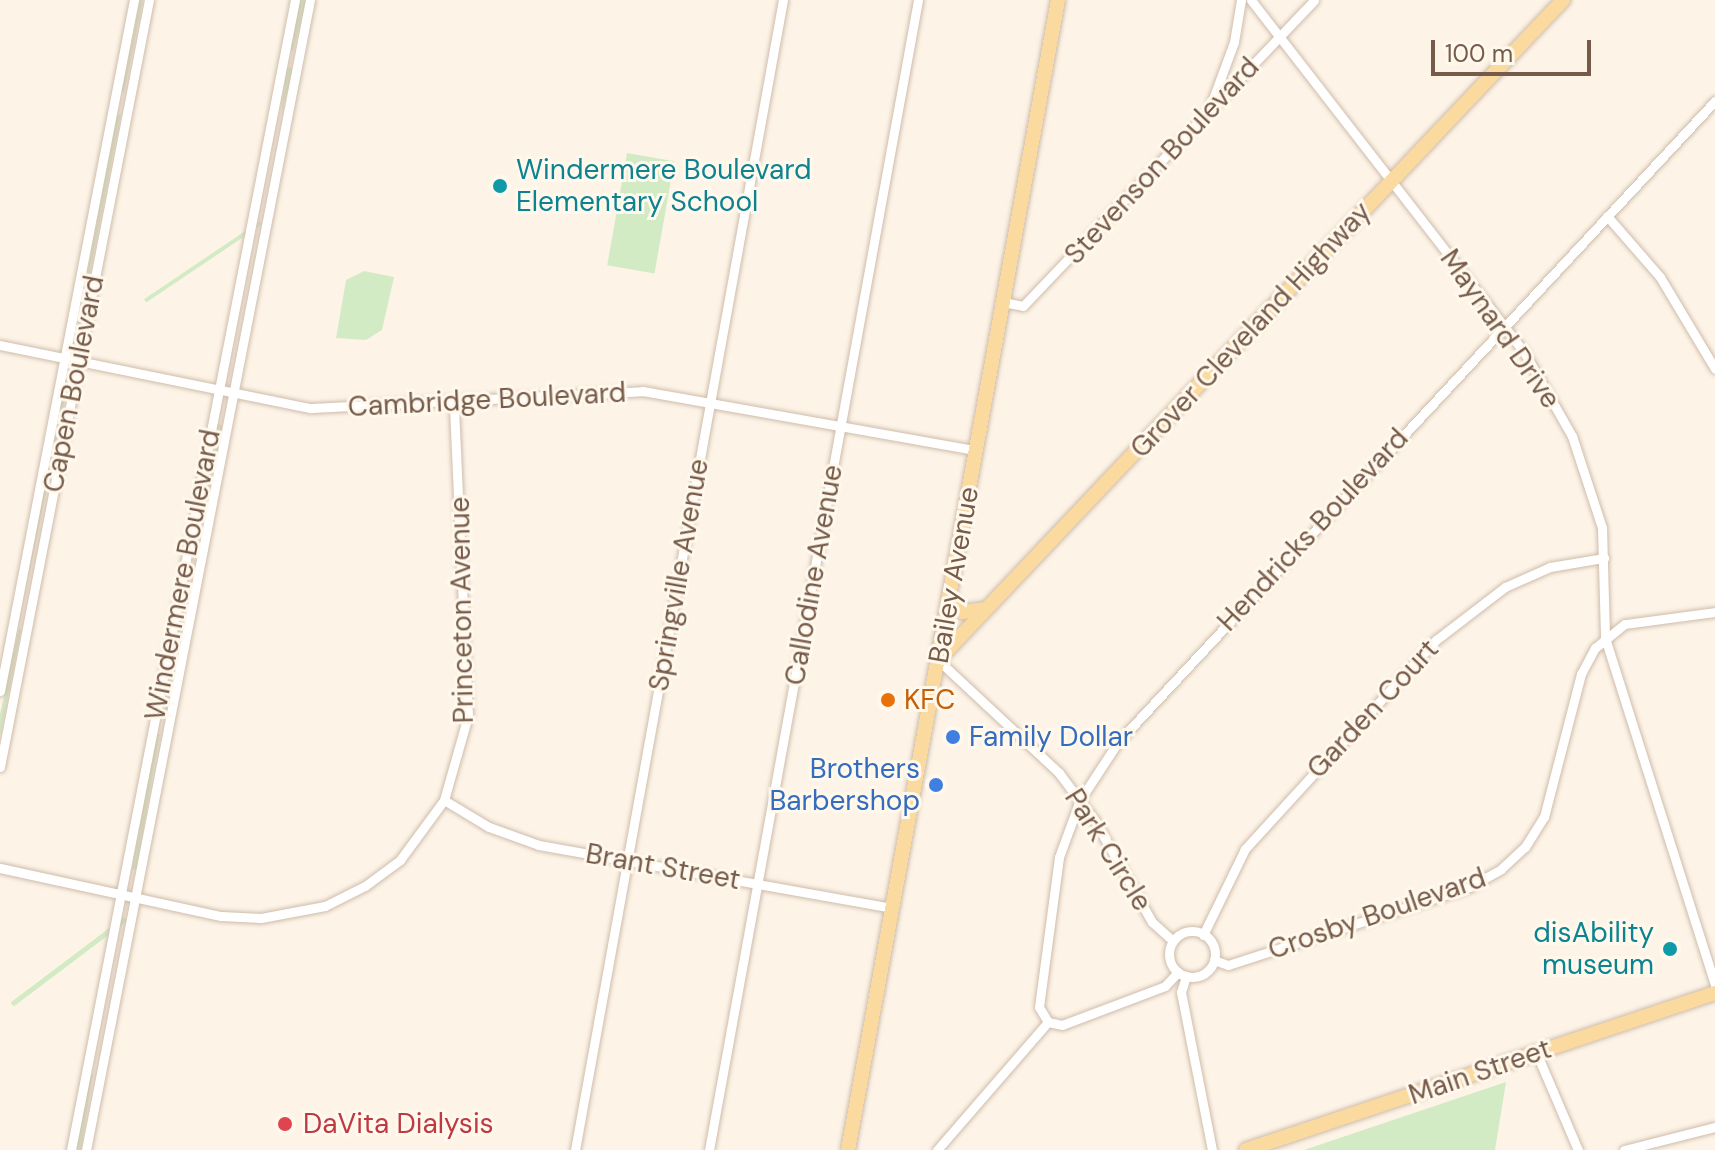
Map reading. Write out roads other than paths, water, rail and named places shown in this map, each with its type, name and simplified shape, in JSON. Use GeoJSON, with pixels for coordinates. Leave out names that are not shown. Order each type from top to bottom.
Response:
{"type":"FeatureCollection","features":[{"type":"Feature","properties":{"kind":"main road","name":"Bailey Avenue"},"geometry":{"type":"LineString","coordinates":[[848,1150],[1058,0]]}},
{"type":"Feature","properties":{"kind":"main road","name":"Grover Cleveland Highway"},"geometry":{"type":"LineString","coordinates":[[938,660],[1563,0]]}},
{"type":"Feature","properties":{"kind":"main road"},"geometry":{"type":"LineString","coordinates":[[949,596],[967,614],[993,605]]}},
{"type":"Feature","properties":{"kind":"main road","name":"Main Street"},"geometry":{"type":"LineString","coordinates":[[1246,1150],[1715,993]]}},
{"type":"Feature","properties":{"kind":"street","name":"Capen Boulevard"},"geometry":{"type":"LineString","coordinates":[[0,691],[134,0]]}},
{"type":"Feature","properties":{"kind":"street","name":"Capen Boulevard"},"geometry":{"type":"LineString","coordinates":[[0,767],[149,0]]}},
{"type":"Feature","properties":{"kind":"street","name":"Windermere Boulevard"},"geometry":{"type":"LineString","coordinates":[[71,1150],[295,0]]}},
{"type":"Feature","properties":{"kind":"street","name":"Windermere Boulevard"},"geometry":{"type":"LineString","coordinates":[[86,1150],[310,0]]}},
{"type":"Feature","properties":{"kind":"street","name":"Springville Avenue"},"geometry":{"type":"LineString","coordinates":[[575,1150],[783,0]]}},
{"type":"Feature","properties":{"kind":"street","name":"Callodine Avenue"},"geometry":{"type":"LineString","coordinates":[[709,1150],[918,0]]}},
{"type":"Feature","properties":{"kind":"street"},"geometry":{"type":"LineString","coordinates":[[1209,110],[1234,42],[1241,0]]}},
{"type":"Feature","properties":{"kind":"street","name":"Maynard Drive"},"geometry":{"type":"LineString","coordinates":[[1251,0],[1505,326],[1542,379],[1572,436],[1594,497],[1604,558],[1605,638],[1715,985]]}},
{"type":"Feature","properties":{"kind":"street","name":"Stevenson Boulevard"},"geometry":{"type":"LineString","coordinates":[[1003,302],[1023,306],[1314,0]]}},
{"type":"Feature","properties":{"kind":"street","name":"Hendricks Boulevard"},"geometry":{"type":"LineString","coordinates":[[1048,1022],[1039,1007],[1047,916],[1059,857],[1080,800],[1139,716],[1715,101]]}},
{"type":"Feature","properties":{"kind":"street"},"geometry":{"type":"LineString","coordinates":[[1607,216],[1660,277],[1715,369]]}},
{"type":"Feature","properties":{"kind":"street","name":"Cambridge Boulevard"},"geometry":{"type":"LineString","coordinates":[[0,345],[311,408],[643,391],[975,450]]}},
{"type":"Feature","properties":{"kind":"street","name":"Princeton Avenue"},"geometry":{"type":"LineString","coordinates":[[0,868],[231,917],[283,916],[325,906],[365,886],[400,860],[444,800],[464,740],[469,693],[454,402]]}},
{"type":"Feature","properties":{"kind":"street","name":"Garden Court"},"geometry":{"type":"LineString","coordinates":[[1203,935],[1233,866],[1255,836],[1466,612],[1527,576],[1604,558]]}},
{"type":"Feature","properties":{"kind":"street"},"geometry":{"type":"LineString","coordinates":[[1605,638],[1625,624],[1715,612]]}},
{"type":"Feature","properties":{"kind":"street","name":"Crosby Boulevard"},"geometry":{"type":"LineString","coordinates":[[1048,1022],[1062,1025],[1165,986],[1182,974],[1200,976],[1214,960],[1228,965],[1469,887],[1501,869],[1525,847],[1544,817],[1581,674],[1605,638]]}},
{"type":"Feature","properties":{"kind":"street","name":"Park Circle"},"geometry":{"type":"LineString","coordinates":[[938,660],[1036,748],[1080,800],[1152,922],[1173,941]]}},
{"type":"Feature","properties":{"kind":"street","name":"Brant Street"},"geometry":{"type":"LineString","coordinates":[[444,800],[513,837],[627,861],[891,908]]}},
{"type":"Feature","properties":{"kind":"street"},"geometry":{"type":"LineString","coordinates":[[1212,1150],[1181,992],[1182,974],[1170,961],[1173,941],[1184,933],[1203,935],[1214,948],[1214,960]]}},
{"type":"Feature","properties":{"kind":"street"},"geometry":{"type":"LineString","coordinates":[[937,1150],[1048,1022]]}},
{"type":"Feature","properties":{"kind":"street"},"geometry":{"type":"LineString","coordinates":[[1536,1052],[1578,1150]]}},
{"type":"Feature","properties":{"kind":"street"},"geometry":{"type":"LineString","coordinates":[[1624,1150],[1715,1127]]}},
{"type":"Feature","properties":{"kind":"place","name":"Windermere Boulevard Elementary School"},"geometry":{"type":"Point","coordinates":[500,186]}},
{"type":"Feature","properties":{"kind":"place","name":"KFC"},"geometry":{"type":"Point","coordinates":[888,700]}},
{"type":"Feature","properties":{"kind":"place","name":"Family Dollar"},"geometry":{"type":"Point","coordinates":[953,737]}},
{"type":"Feature","properties":{"kind":"place","name":"Brothers Barbershop"},"geometry":{"type":"Point","coordinates":[936,785]}},
{"type":"Feature","properties":{"kind":"place","name":"disAbility museum"},"geometry":{"type":"Point","coordinates":[1670,949]}},
{"type":"Feature","properties":{"kind":"place","name":"DaVita Dialysis"},"geometry":{"type":"Point","coordinates":[285,1124]}}]}
